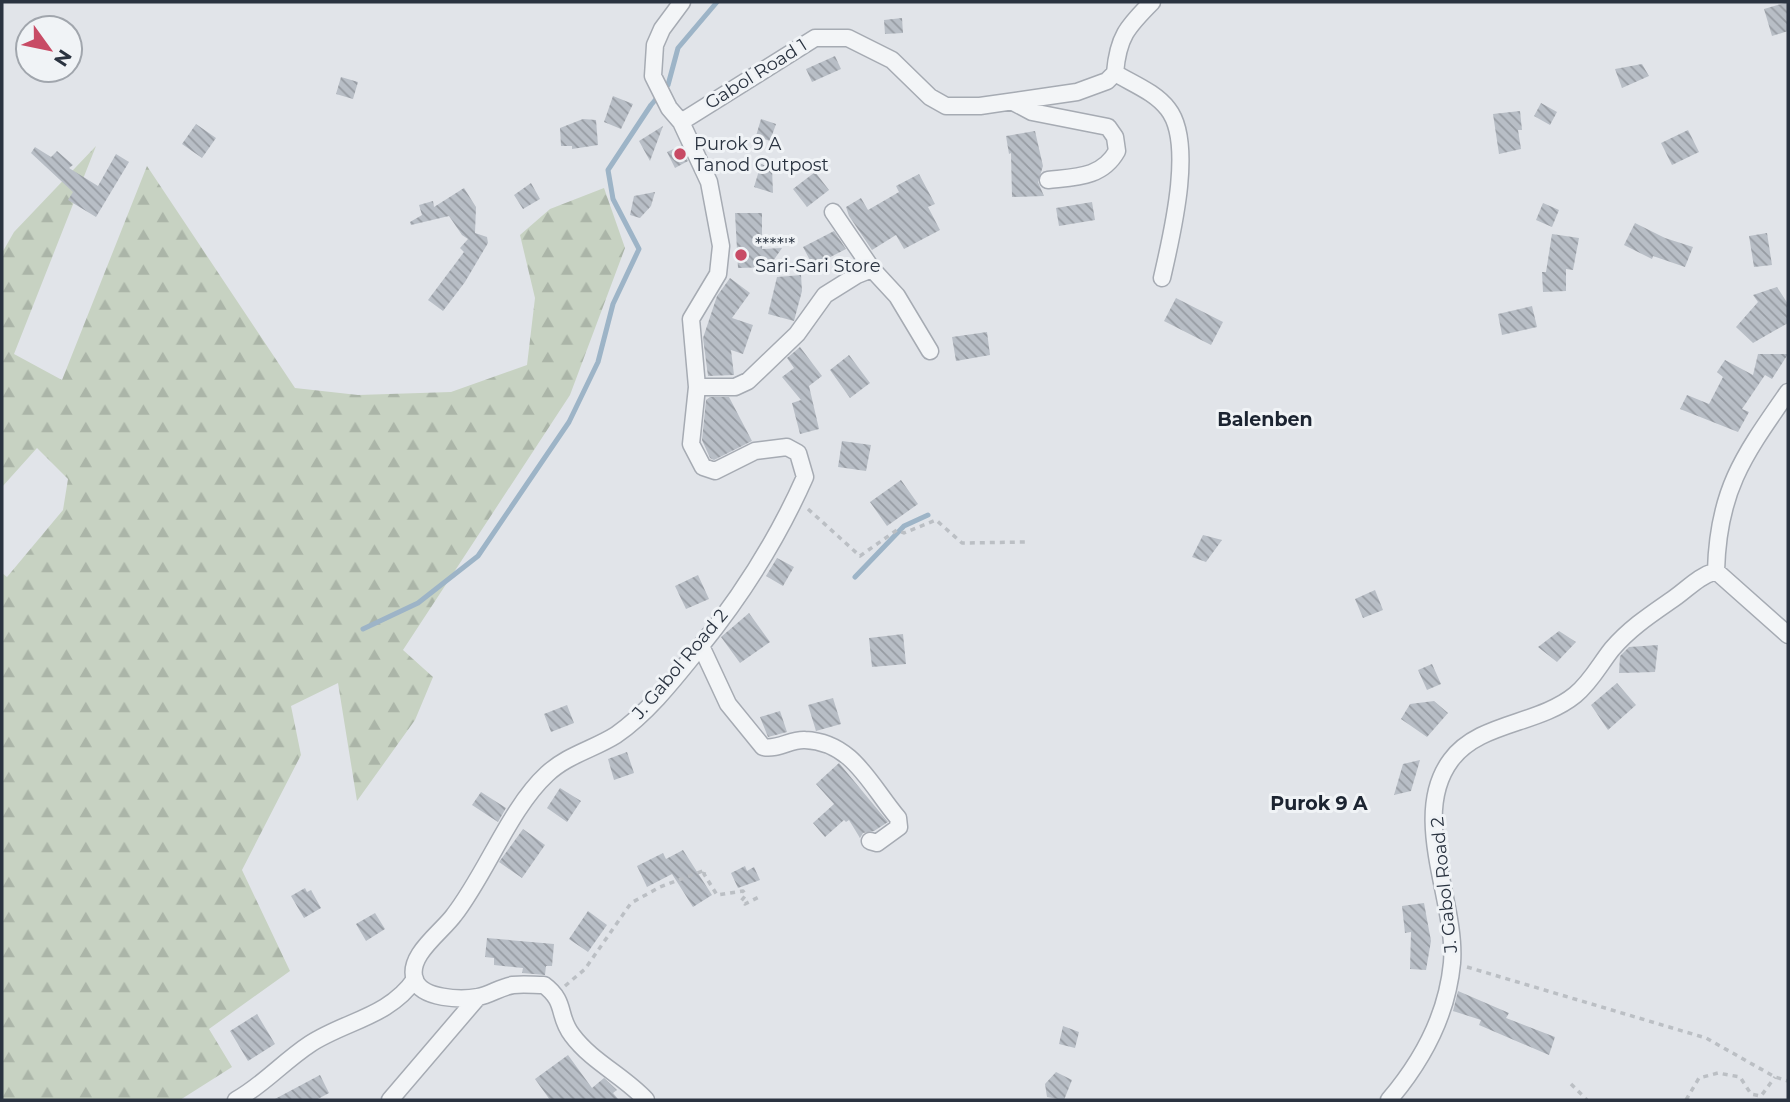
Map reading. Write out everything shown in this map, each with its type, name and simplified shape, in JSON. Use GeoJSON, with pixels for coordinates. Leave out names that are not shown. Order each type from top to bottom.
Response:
{"type":"FeatureCollection","features":[{"type":"Feature","properties":{"kind":"street","name":"J. Gabol Road 2"},"geometry":{"type":"LineString","coordinates":[[415,979],[414,965],[423,950],[455,914],[517,813],[546,774],[569,758],[614,736],[641,715],[701,646],[757,569],[805,477],[804,466],[798,453],[787,447],[755,451],[715,471],[703,467],[694,454],[690,432],[697,387],[691,319],[707,288],[718,274],[721,246],[709,181],[681,122],[669,107],[653,76],[655,45],[662,29],[682,2]]}},
{"type":"Feature","properties":{"kind":"street"},"geometry":{"type":"LineString","coordinates":[[1152,2],[1126,27],[1117,49],[1115,74],[1157,97],[1178,124],[1178,174],[1172,235],[1162,278]]}},
{"type":"Feature","properties":{"kind":"street","name":"Gabol Road 1"},"geometry":{"type":"LineString","coordinates":[[681,122],[815,38],[848,38],[892,60],[930,97],[946,106],[1013,102],[1077,92],[1107,81],[1115,74]]}},
{"type":"Feature","properties":{"kind":"street"},"geometry":{"type":"LineString","coordinates":[[1013,102],[1045,115],[1097,123],[1108,127],[1115,137],[1117,151],[1105,166],[1089,175],[1048,180]]}},
{"type":"Feature","properties":{"kind":"street"},"geometry":{"type":"LineString","coordinates":[[833,212],[872,269],[897,296],[930,351]]}},
{"type":"Feature","properties":{"kind":"street"},"geometry":{"type":"LineString","coordinates":[[697,387],[735,387],[748,381],[797,334],[825,295],[872,269]]}},
{"type":"Feature","properties":{"kind":"street"},"geometry":{"type":"LineString","coordinates":[[1788,392],[1735,473],[1722,512],[1716,571],[1788,635]]}},
{"type":"Feature","properties":{"kind":"street","name":"J. Gabol Road 2"},"geometry":{"type":"LineString","coordinates":[[1389,1100],[1435,1033],[1452,962],[1452,937],[1436,842],[1436,809],[1440,782],[1450,761],[1465,745],[1489,732],[1542,716],[1576,694],[1610,652],[1641,620],[1673,599],[1698,576],[1716,571]]}},
{"type":"Feature","properties":{"kind":"street"},"geometry":{"type":"LineString","coordinates":[[701,646],[728,704],[763,747],[771,749],[802,739],[828,743],[843,750],[860,768],[898,818],[899,827],[877,843],[870,841]]}},
{"type":"Feature","properties":{"kind":"street"},"geometry":{"type":"LineString","coordinates":[[236,1100],[312,1042],[389,1005],[406,992],[415,979],[422,990],[437,995],[478,997],[513,985],[544,985],[562,1003],[563,1020],[572,1035],[646,1100]]}},
{"type":"Feature","properties":{"kind":"street"},"geometry":{"type":"LineString","coordinates":[[390,1100],[478,997]]}},
{"type":"Feature","properties":{"kind":"path"},"geometry":{"type":"LineString","coordinates":[[794,501],[819,518],[860,556],[897,530],[904,533],[936,520],[962,543],[1027,542]]}},
{"type":"Feature","properties":{"kind":"path"},"geometry":{"type":"LineString","coordinates":[[554,993],[574,981],[585,970],[631,903],[660,887],[697,870],[705,870],[704,874],[717,895],[743,891],[746,895],[741,901],[745,904],[761,896]]}},
{"type":"Feature","properties":{"kind":"path"},"geometry":{"type":"LineString","coordinates":[[1452,962],[1518,985],[1706,1038],[1775,1077],[1788,1081]]}},
{"type":"Feature","properties":{"kind":"path"},"geometry":{"type":"LineString","coordinates":[[1686,1100],[1699,1078],[1718,1073],[1740,1077],[1751,1094],[1761,1096],[1775,1077]]}},
{"type":"Feature","properties":{"kind":"path"},"geometry":{"type":"LineString","coordinates":[[1571,1084],[1587,1100]]}},
{"type":"Feature","properties":{"kind":"green space"},"geometry":{"type":"Polygon","coordinates":[[[96,146],[14,354],[62,380],[147,166],[295,388],[358,395],[451,392],[527,365],[535,298],[520,235],[550,209],[604,188],[625,248],[570,395],[403,650],[433,677],[415,720],[357,801],[338,683],[291,706],[301,755],[242,870],[290,971],[209,1029],[232,1067],[180,1100],[2,1100],[2,573],[7,577],[63,510],[68,479],[37,448],[2,487],[2,253],[14,232],[96,146]]]}},
{"type":"Feature","properties":{"kind":"building"},"geometry":{"type":"Polygon","coordinates":[[[1788,2],[1788,31],[1772,36],[1764,9],[1788,2]]]}},
{"type":"Feature","properties":{"kind":"building"},"geometry":{"type":"Polygon","coordinates":[[[902,18],[903,33],[885,34],[884,20],[902,18]]]}},
{"type":"Feature","properties":{"kind":"building"},"geometry":{"type":"Polygon","coordinates":[[[835,56],[841,69],[812,82],[806,69],[835,56]]]}},
{"type":"Feature","properties":{"kind":"building"},"geometry":{"type":"Polygon","coordinates":[[[1642,64],[1649,76],[1622,88],[1615,69],[1642,64]]]}},
{"type":"Feature","properties":{"kind":"building"},"geometry":{"type":"Polygon","coordinates":[[[341,77],[358,82],[353,99],[336,94],[341,77]]]}},
{"type":"Feature","properties":{"kind":"building"},"geometry":{"type":"Polygon","coordinates":[[[613,96],[633,104],[621,129],[604,122],[613,96]]]}},
{"type":"Feature","properties":{"kind":"building"},"geometry":{"type":"Polygon","coordinates":[[[1541,103],[1557,112],[1550,125],[1534,116],[1541,103]]]}},
{"type":"Feature","properties":{"kind":"building"},"geometry":{"type":"Polygon","coordinates":[[[1520,111],[1522,130],[1518,130],[1521,149],[1499,154],[1493,114],[1520,111]]]}},
{"type":"Feature","properties":{"kind":"building"},"geometry":{"type":"Polygon","coordinates":[[[583,119],[596,120],[598,145],[572,149],[572,146],[561,146],[560,128],[583,119]]]}},
{"type":"Feature","properties":{"kind":"building"},"geometry":{"type":"Polygon","coordinates":[[[761,119],[776,124],[770,141],[756,136],[761,119]]]}},
{"type":"Feature","properties":{"kind":"building"},"geometry":{"type":"Polygon","coordinates":[[[196,124],[216,138],[202,158],[182,144],[196,124]]]}},
{"type":"Feature","properties":{"kind":"building"},"geometry":{"type":"Polygon","coordinates":[[[663,126],[650,161],[639,141],[663,126]]]}},
{"type":"Feature","properties":{"kind":"building"},"geometry":{"type":"Polygon","coordinates":[[[1688,130],[1699,152],[1672,165],[1661,143],[1688,130]]]}},
{"type":"Feature","properties":{"kind":"building"},"geometry":{"type":"Polygon","coordinates":[[[1035,131],[1043,166],[1038,182],[1044,196],[1012,197],[1011,153],[1009,154],[1006,136],[1035,131]]]}},
{"type":"Feature","properties":{"kind":"building"},"geometry":{"type":"Polygon","coordinates":[[[680,146],[688,161],[675,168],[667,152],[680,146]]]}},
{"type":"Feature","properties":{"kind":"building"},"geometry":{"type":"Polygon","coordinates":[[[35,147],[51,157],[57,151],[73,165],[69,168],[98,186],[116,154],[129,162],[96,217],[68,200],[73,192],[31,153],[35,147]]]}},
{"type":"Feature","properties":{"kind":"building"},"geometry":{"type":"Polygon","coordinates":[[[761,164],[772,168],[773,193],[754,187],[761,164]]]}},
{"type":"Feature","properties":{"kind":"building"},"geometry":{"type":"Polygon","coordinates":[[[815,172],[829,190],[807,207],[793,189],[815,172]]]}},
{"type":"Feature","properties":{"kind":"building"},"geometry":{"type":"Polygon","coordinates":[[[919,174],[935,204],[928,207],[940,230],[904,249],[896,235],[872,250],[846,207],[861,198],[868,210],[899,192],[896,186],[919,174]]]}},
{"type":"Feature","properties":{"kind":"building"},"geometry":{"type":"Polygon","coordinates":[[[531,183],[540,199],[523,209],[514,195],[531,183]]]}},
{"type":"Feature","properties":{"kind":"building"},"geometry":{"type":"Polygon","coordinates":[[[464,188],[476,207],[475,233],[487,237],[488,243],[465,282],[443,311],[428,300],[464,252],[460,248],[468,239],[449,216],[411,225],[410,222],[422,215],[419,205],[433,201],[434,207],[464,188]]]}},
{"type":"Feature","properties":{"kind":"building"},"geometry":{"type":"Polygon","coordinates":[[[655,192],[651,206],[640,218],[630,215],[634,196],[655,192]]]}},
{"type":"Feature","properties":{"kind":"building"},"geometry":{"type":"Polygon","coordinates":[[[1092,202],[1095,220],[1059,226],[1056,208],[1092,202]]]}},
{"type":"Feature","properties":{"kind":"building"},"geometry":{"type":"Polygon","coordinates":[[[1543,203],[1559,210],[1552,227],[1536,220],[1543,203]]]}},
{"type":"Feature","properties":{"kind":"building"},"geometry":{"type":"Polygon","coordinates":[[[735,213],[762,213],[762,249],[782,248],[769,267],[738,268],[735,213]]]}},
{"type":"Feature","properties":{"kind":"building"},"geometry":{"type":"Polygon","coordinates":[[[1635,223],[1665,238],[1693,247],[1685,267],[1653,256],[1652,259],[1624,245],[1635,223]]]}},
{"type":"Feature","properties":{"kind":"building"},"geometry":{"type":"Polygon","coordinates":[[[834,231],[846,249],[813,266],[803,247],[834,231]]]}},
{"type":"Feature","properties":{"kind":"building"},"geometry":{"type":"Polygon","coordinates":[[[1767,233],[1772,265],[1754,267],[1749,236],[1767,233]]]}},
{"type":"Feature","properties":{"kind":"building"},"geometry":{"type":"Polygon","coordinates":[[[1552,234],[1579,238],[1573,270],[1566,269],[1566,291],[1543,292],[1542,272],[1546,272],[1552,234]]]}},
{"type":"Feature","properties":{"kind":"building"},"geometry":{"type":"Polygon","coordinates":[[[801,275],[802,291],[794,321],[768,314],[777,277],[801,275]]]}},
{"type":"Feature","properties":{"kind":"building"},"geometry":{"type":"Polygon","coordinates":[[[730,278],[750,293],[732,318],[753,325],[743,354],[731,350],[734,375],[708,376],[703,338],[717,296],[730,278]]]}},
{"type":"Feature","properties":{"kind":"building"},"geometry":{"type":"Polygon","coordinates":[[[1777,287],[1788,304],[1788,323],[1753,343],[1736,327],[1758,302],[1753,295],[1777,287]]]}},
{"type":"Feature","properties":{"kind":"building"},"geometry":{"type":"Polygon","coordinates":[[[1176,298],[1223,322],[1211,345],[1164,321],[1176,298]]]}},
{"type":"Feature","properties":{"kind":"building"},"geometry":{"type":"Polygon","coordinates":[[[1532,306],[1537,327],[1502,335],[1498,314],[1532,306]]]}},
{"type":"Feature","properties":{"kind":"building"},"geometry":{"type":"Polygon","coordinates":[[[987,332],[990,355],[956,361],[952,337],[987,332]]]}},
{"type":"Feature","properties":{"kind":"building"},"geometry":{"type":"Polygon","coordinates":[[[800,347],[822,376],[809,386],[819,429],[800,434],[792,403],[801,400],[782,377],[794,368],[787,358],[800,347]]]}},
{"type":"Feature","properties":{"kind":"building"},"geometry":{"type":"Polygon","coordinates":[[[1758,354],[1788,354],[1772,379],[1765,375],[1742,409],[1749,412],[1738,432],[1680,409],[1687,395],[1709,404],[1723,377],[1717,372],[1725,360],[1753,375],[1758,354]]]}},
{"type":"Feature","properties":{"kind":"building"},"geometry":{"type":"Polygon","coordinates":[[[849,355],[870,383],[850,398],[830,370],[849,355]]]}},
{"type":"Feature","properties":{"kind":"building"},"geometry":{"type":"Polygon","coordinates":[[[710,397],[729,397],[752,441],[714,460],[710,458],[702,440],[706,400],[710,397]]]}},
{"type":"Feature","properties":{"kind":"building"},"geometry":{"type":"Polygon","coordinates":[[[842,441],[871,445],[866,471],[838,467],[842,441]]]}},
{"type":"Feature","properties":{"kind":"building"},"geometry":{"type":"Polygon","coordinates":[[[901,480],[918,504],[887,526],[870,502],[901,480]]]}},
{"type":"Feature","properties":{"kind":"building"},"geometry":{"type":"Polygon","coordinates":[[[1203,535],[1222,540],[1206,562],[1192,557],[1203,535]]]}},
{"type":"Feature","properties":{"kind":"building"},"geometry":{"type":"Polygon","coordinates":[[[777,558],[794,567],[783,586],[766,576],[777,558]]]}},
{"type":"Feature","properties":{"kind":"building"},"geometry":{"type":"Polygon","coordinates":[[[698,575],[709,599],[686,609],[675,586],[698,575]]]}},
{"type":"Feature","properties":{"kind":"building"},"geometry":{"type":"Polygon","coordinates":[[[1375,590],[1383,610],[1363,618],[1355,599],[1375,590]]]}},
{"type":"Feature","properties":{"kind":"building"},"geometry":{"type":"Polygon","coordinates":[[[749,613],[770,642],[740,663],[721,637],[749,613]]]}},
{"type":"Feature","properties":{"kind":"building"},"geometry":{"type":"Polygon","coordinates":[[[1559,631],[1576,642],[1557,662],[1538,647],[1559,631]]]}},
{"type":"Feature","properties":{"kind":"building"},"geometry":{"type":"Polygon","coordinates":[[[903,634],[906,664],[872,667],[869,638],[903,634]]]}},
{"type":"Feature","properties":{"kind":"building"},"geometry":{"type":"Polygon","coordinates":[[[1658,645],[1655,672],[1619,673],[1620,656],[1629,647],[1658,645]]]}},
{"type":"Feature","properties":{"kind":"building"},"geometry":{"type":"Polygon","coordinates":[[[1432,664],[1441,684],[1427,690],[1418,670],[1432,664]]]}},
{"type":"Feature","properties":{"kind":"building"},"geometry":{"type":"Polygon","coordinates":[[[1617,683],[1636,705],[1608,730],[1591,705],[1617,683]]]}},
{"type":"Feature","properties":{"kind":"building"},"geometry":{"type":"Polygon","coordinates":[[[833,698],[841,724],[816,731],[808,705],[833,698]]]}},
{"type":"Feature","properties":{"kind":"building"},"geometry":{"type":"Polygon","coordinates":[[[1434,701],[1448,713],[1427,737],[1401,719],[1410,704],[1434,701]]]}},
{"type":"Feature","properties":{"kind":"building"},"geometry":{"type":"Polygon","coordinates":[[[567,705],[574,723],[551,732],[544,714],[567,705]]]}},
{"type":"Feature","properties":{"kind":"building"},"geometry":{"type":"Polygon","coordinates":[[[780,711],[787,732],[768,737],[760,717],[780,711]]]}},
{"type":"Feature","properties":{"kind":"building"},"geometry":{"type":"Polygon","coordinates":[[[627,752],[634,773],[614,780],[608,759],[627,752]]]}},
{"type":"Feature","properties":{"kind":"building"},"geometry":{"type":"Polygon","coordinates":[[[1420,760],[1411,791],[1394,795],[1403,764],[1420,760]]]}},
{"type":"Feature","properties":{"kind":"building"},"geometry":{"type":"Polygon","coordinates":[[[839,763],[888,822],[874,831],[863,833],[860,838],[849,820],[844,820],[825,837],[813,823],[834,804],[816,784],[839,763]]]}},
{"type":"Feature","properties":{"kind":"building"},"geometry":{"type":"Polygon","coordinates":[[[560,788],[581,801],[567,822],[547,808],[560,788]]]}},
{"type":"Feature","properties":{"kind":"building"},"geometry":{"type":"Polygon","coordinates":[[[481,792],[506,808],[498,822],[472,805],[481,792]]]}},
{"type":"Feature","properties":{"kind":"building"},"geometry":{"type":"Polygon","coordinates":[[[523,829],[545,845],[522,878],[499,862],[523,829]]]}},
{"type":"Feature","properties":{"kind":"building"},"geometry":{"type":"Polygon","coordinates":[[[683,850],[712,895],[693,907],[672,874],[647,887],[637,866],[663,853],[666,859],[683,850]]]}},
{"type":"Feature","properties":{"kind":"building"},"geometry":{"type":"Polygon","coordinates":[[[745,866],[747,871],[754,867],[760,880],[738,888],[731,873],[745,866]]]}},
{"type":"Feature","properties":{"kind":"building"},"geometry":{"type":"Polygon","coordinates":[[[305,888],[307,892],[311,890],[321,908],[304,918],[291,896],[305,888]]]}},
{"type":"Feature","properties":{"kind":"building"},"geometry":{"type":"Polygon","coordinates":[[[1424,903],[1431,941],[1426,970],[1410,969],[1411,932],[1405,933],[1402,906],[1424,903]]]}},
{"type":"Feature","properties":{"kind":"building"},"geometry":{"type":"Polygon","coordinates":[[[588,911],[607,925],[588,952],[569,939],[588,911]]]}},
{"type":"Feature","properties":{"kind":"building"},"geometry":{"type":"Polygon","coordinates":[[[375,913],[385,929],[366,941],[356,924],[375,913]]]}},
{"type":"Feature","properties":{"kind":"building"},"geometry":{"type":"Polygon","coordinates":[[[487,938],[554,944],[552,966],[546,966],[545,975],[522,973],[523,968],[494,965],[494,958],[485,957],[487,938]]]}},
{"type":"Feature","properties":{"kind":"building"},"geometry":{"type":"Polygon","coordinates":[[[1458,991],[1509,1013],[1506,1018],[1555,1037],[1549,1055],[1479,1025],[1481,1020],[1453,1011],[1458,991]]]}},
{"type":"Feature","properties":{"kind":"building"},"geometry":{"type":"Polygon","coordinates":[[[257,1014],[275,1044],[248,1061],[230,1031],[257,1014]]]}},
{"type":"Feature","properties":{"kind":"building"},"geometry":{"type":"Polygon","coordinates":[[[1063,1026],[1079,1032],[1075,1048],[1059,1044],[1063,1026]]]}},
{"type":"Feature","properties":{"kind":"building"},"geometry":{"type":"Polygon","coordinates":[[[568,1055],[592,1088],[604,1078],[617,1090],[613,1093],[619,1100],[550,1100],[535,1079],[568,1055]]]}},
{"type":"Feature","properties":{"kind":"building"},"geometry":{"type":"Polygon","coordinates":[[[1056,1072],[1072,1080],[1064,1100],[1047,1097],[1045,1084],[1056,1072]]]}},
{"type":"Feature","properties":{"kind":"building"},"geometry":{"type":"Polygon","coordinates":[[[320,1075],[329,1093],[316,1100],[273,1100],[320,1075]]]}},
{"type":"Feature","properties":{"kind":"waterway"},"geometry":{"type":"LineString","coordinates":[[363,629],[418,603],[478,556],[569,422],[598,362],[613,304],[639,249],[613,199],[608,170],[651,105],[668,85],[678,48],[717,2]]}},
{"type":"Feature","properties":{"kind":"waterway"},"geometry":{"type":"LineString","coordinates":[[855,577],[904,526],[928,515]]}},
{"type":"Feature","properties":{"kind":"place","name":"Purok 9 A Tanod Outpost"},"geometry":{"type":"Point","coordinates":[680,154]}},
{"type":"Feature","properties":{"kind":"place","name":"****'* Sari-Sari Store"},"geometry":{"type":"Point","coordinates":[741,255]}},
{"type":"Feature","properties":{"kind":"district","name":"Balenben"},"geometry":{"type":"Point","coordinates":[1265,419]}},
{"type":"Feature","properties":{"kind":"district","name":"Purok 9 A"},"geometry":{"type":"Point","coordinates":[1319,803]}}]}
